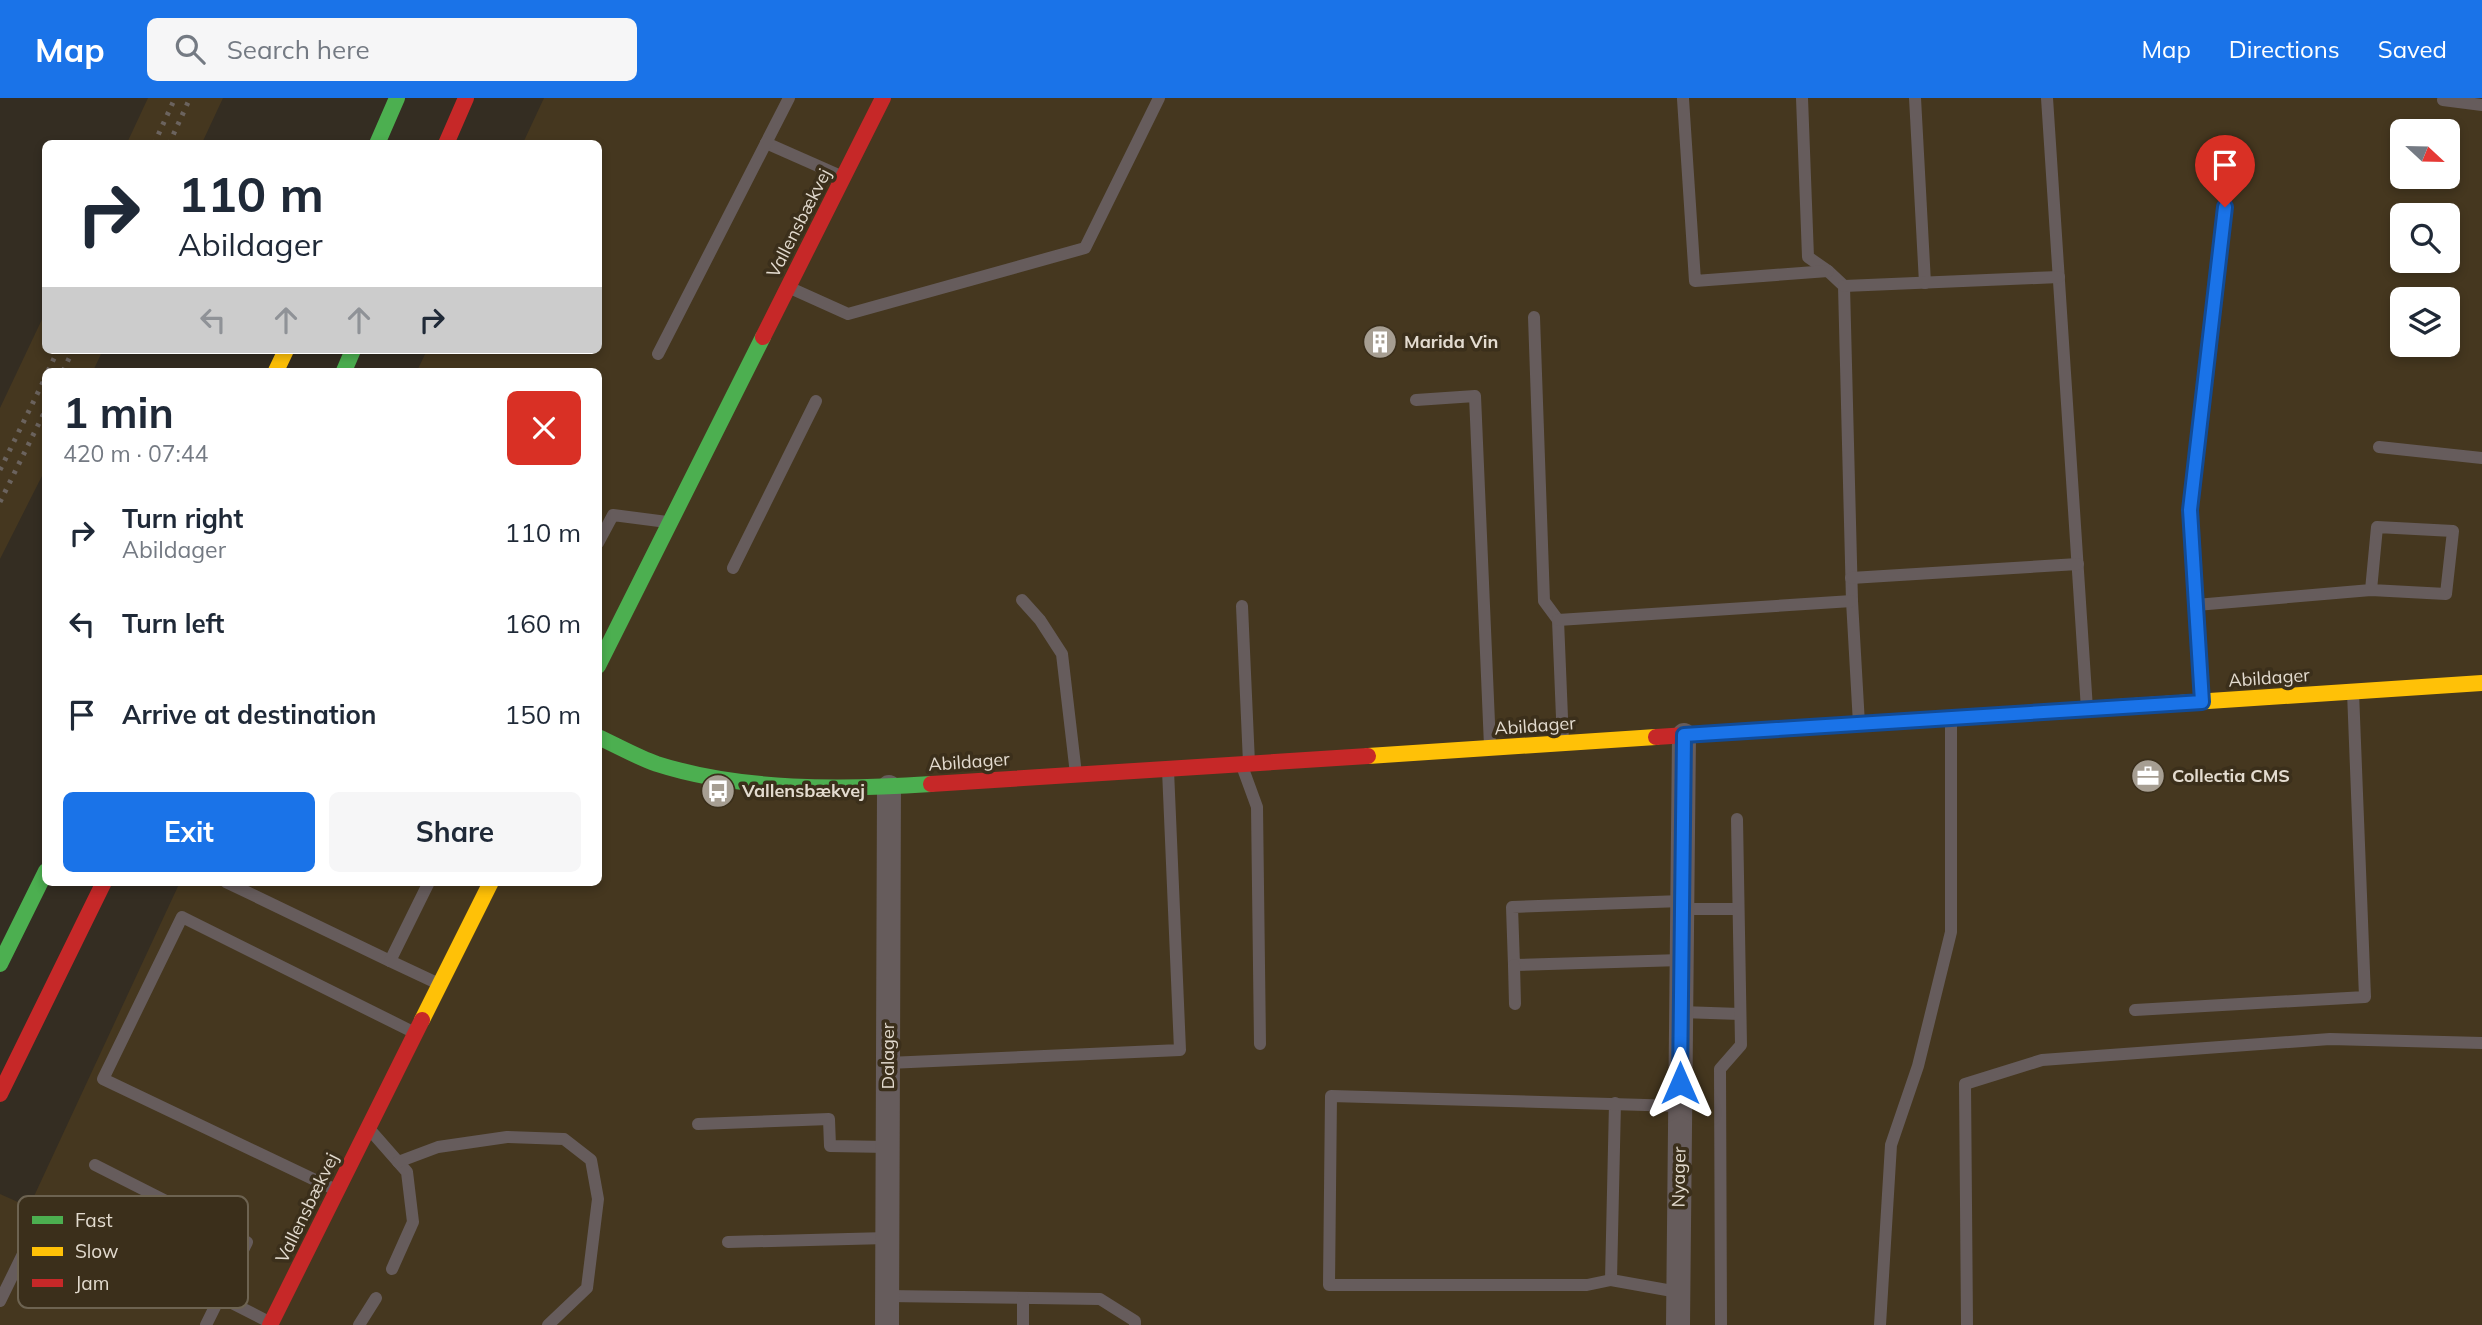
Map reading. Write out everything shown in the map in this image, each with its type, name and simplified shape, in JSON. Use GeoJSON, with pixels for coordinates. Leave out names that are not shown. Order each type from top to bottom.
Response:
{"type":"FeatureCollection","features":[{"type":"Feature","properties":{"kind":"main road"},"geometry":{"type":"LineString","coordinates":[[367,140],[382,98]]}},
{"type":"Feature","properties":{"kind":"main road"},"geometry":{"type":"LineString","coordinates":[[379,140],[397,98]]}},
{"type":"Feature","properties":{"kind":"main road","name":"Vallensbækvej"},"geometry":{"type":"LineString","coordinates":[[602,658],[883,98]]}},
{"type":"Feature","properties":{"kind":"main road"},"geometry":{"type":"LineString","coordinates":[[448,140],[465,102]]}},
{"type":"Feature","properties":{"kind":"main road","name":"Abildager"},"geometry":{"type":"LineString","coordinates":[[602,739],[656,764],[706,776],[754,783],[889,787],[2482,683]]}},
{"type":"Feature","properties":{"kind":"main road"},"geometry":{"type":"LineString","coordinates":[[0,964],[42,879]]}},
{"type":"Feature","properties":{"kind":"main road"},"geometry":{"type":"LineString","coordinates":[[0,1094],[102,886]]}},
{"type":"Feature","properties":{"kind":"main road","name":"Vallensbækvej"},"geometry":{"type":"LineString","coordinates":[[271,1324],[489,886]]}},
{"type":"Feature","properties":{"kind":"street","name":"Nyager"},"geometry":{"type":"LineString","coordinates":[[1678,1325],[1684,735]]}},
{"type":"Feature","properties":{"kind":"street","name":"Dalager"},"geometry":{"type":"LineString","coordinates":[[887,1325],[889,787]]}},
{"type":"Feature","properties":{"kind":"lane"},"geometry":{"type":"LineString","coordinates":[[658,354],[789,98]]}},
{"type":"Feature","properties":{"kind":"lane"},"geometry":{"type":"LineString","coordinates":[[788,287],[848,314],[1084,248],[1159,98]]}},
{"type":"Feature","properties":{"kind":"lane"},"geometry":{"type":"LineString","coordinates":[[1802,98],[1808,257],[1844,286],[2059,277]]}},
{"type":"Feature","properties":{"kind":"lane"},"geometry":{"type":"LineString","coordinates":[[1915,98],[1925,283]]}},
{"type":"Feature","properties":{"kind":"lane"},"geometry":{"type":"LineString","coordinates":[[2047,98],[2087,709]]}},
{"type":"Feature","properties":{"kind":"lane"},"geometry":{"type":"LineString","coordinates":[[1683,99],[1695,281],[1828,271]]}},
{"type":"Feature","properties":{"kind":"lane"},"geometry":{"type":"LineString","coordinates":[[2444,100],[2482,105]]}},
{"type":"Feature","properties":{"kind":"lane"},"geometry":{"type":"LineString","coordinates":[[766,143],[843,177]]}},
{"type":"Feature","properties":{"kind":"lane"},"geometry":{"type":"LineString","coordinates":[[2202,702],[2190,510],[2228,179],[2222,153]]}},
{"type":"Feature","properties":{"kind":"lane"},"geometry":{"type":"LineString","coordinates":[[1844,286],[1851,578],[1858,724]]}},
{"type":"Feature","properties":{"kind":"lane"},"geometry":{"type":"LineString","coordinates":[[1534,317],[1545,601],[1558,620],[1563,743]]}},
{"type":"Feature","properties":{"kind":"lane"},"geometry":{"type":"LineString","coordinates":[[1416,400],[1475,396],[1490,748]]}},
{"type":"Feature","properties":{"kind":"lane"},"geometry":{"type":"LineString","coordinates":[[733,568],[816,401]]}},
{"type":"Feature","properties":{"kind":"lane"},"geometry":{"type":"LineString","coordinates":[[2379,447],[2482,458]]}},
{"type":"Feature","properties":{"kind":"lane"},"geometry":{"type":"LineString","coordinates":[[602,535],[612,515],[670,522]]}},
{"type":"Feature","properties":{"kind":"lane"},"geometry":{"type":"LineString","coordinates":[[2196,605],[2371,590],[2446,594],[2453,531],[2377,527],[2371,590]]}},
{"type":"Feature","properties":{"kind":"lane"},"geometry":{"type":"LineString","coordinates":[[1851,578],[2078,564]]}},
{"type":"Feature","properties":{"kind":"lane"},"geometry":{"type":"LineString","coordinates":[[1022,600],[1040,620],[1062,654],[1076,775]]}},
{"type":"Feature","properties":{"kind":"lane"},"geometry":{"type":"LineString","coordinates":[[1558,620],[1852,601]]}},
{"type":"Feature","properties":{"kind":"lane"},"geometry":{"type":"LineString","coordinates":[[1242,606],[1245,764],[1257,807],[1260,1044]]}},
{"type":"Feature","properties":{"kind":"lane"},"geometry":{"type":"LineString","coordinates":[[2135,1010],[2365,997],[2353,692]]}},
{"type":"Feature","properties":{"kind":"lane"},"geometry":{"type":"LineString","coordinates":[[1880,1325],[1891,1144],[1918,1066],[1951,932],[1951,718]]}},
{"type":"Feature","properties":{"kind":"lane"},"geometry":{"type":"LineString","coordinates":[[888,1063],[1180,1050],[1167,769]]}},
{"type":"Feature","properties":{"kind":"lane"},"geometry":{"type":"LineString","coordinates":[[1721,1325],[1720,1069],[1741,1045],[1737,819]]}},
{"type":"Feature","properties":{"kind":"lane"},"geometry":{"type":"LineString","coordinates":[[234,886],[440,985]]}},
{"type":"Feature","properties":{"kind":"lane"},"geometry":{"type":"LineString","coordinates":[[390,961],[427,886]]}},
{"type":"Feature","properties":{"kind":"lane"},"geometry":{"type":"LineString","coordinates":[[1515,1004],[1512,907],[1682,905],[1737,909]]}},
{"type":"Feature","properties":{"kind":"lane"},"geometry":{"type":"LineString","coordinates":[[337,1191],[103,1079],[182,917],[416,1033]]}},
{"type":"Feature","properties":{"kind":"lane"},"geometry":{"type":"LineString","coordinates":[[1514,965],[1681,960]]}},
{"type":"Feature","properties":{"kind":"lane"},"geometry":{"type":"LineString","coordinates":[[1681,1012],[1740,1014]]}},
{"type":"Feature","properties":{"kind":"lane"},"geometry":{"type":"LineString","coordinates":[[1967,1325],[1965,1084],[2042,1060],[2330,1039],[2482,1043]]}},
{"type":"Feature","properties":{"kind":"lane"},"geometry":{"type":"LineString","coordinates":[[1678,1292],[1611,1280],[1587,1285],[1329,1285],[1331,1096],[1680,1106]]}},
{"type":"Feature","properties":{"kind":"lane"},"geometry":{"type":"LineString","coordinates":[[1611,1280],[1615,1103]]}},
{"type":"Feature","properties":{"kind":"lane"},"geometry":{"type":"LineString","coordinates":[[698,1125],[829,1119],[830,1146],[888,1147]]}},
{"type":"Feature","properties":{"kind":"lane"},"geometry":{"type":"LineString","coordinates":[[369,1128],[407,1172],[413,1222],[392,1269]]}},
{"type":"Feature","properties":{"kind":"lane"},"geometry":{"type":"LineString","coordinates":[[398,1162],[438,1147],[507,1137],[564,1139],[591,1160],[598,1199],[587,1288],[548,1325]]}},
{"type":"Feature","properties":{"kind":"lane"},"geometry":{"type":"LineString","coordinates":[[95,1165],[156,1196]]}},
{"type":"Feature","properties":{"kind":"lane"},"geometry":{"type":"LineString","coordinates":[[728,1242],[887,1238]]}},
{"type":"Feature","properties":{"kind":"lane"},"geometry":{"type":"LineString","coordinates":[[0,1301],[18,1264]]}},
{"type":"Feature","properties":{"kind":"lane"},"geometry":{"type":"LineString","coordinates":[[887,1296],[1100,1299],[1135,1321],[1135,1325]]}},
{"type":"Feature","properties":{"kind":"lane"},"geometry":{"type":"LineString","coordinates":[[359,1325],[376,1298]]}},
{"type":"Feature","properties":{"kind":"lane"},"geometry":{"type":"LineString","coordinates":[[1023,1298],[1023,1325]]}},
{"type":"Feature","properties":{"kind":"lane"},"geometry":{"type":"LineString","coordinates":[[206,1325],[214,1308]]}},
{"type":"Feature","properties":{"kind":"lane"},"geometry":{"type":"LineString","coordinates":[[241,1308],[271,1324]]}},
{"type":"Feature","properties":{"kind":"shaded area"},"geometry":{"type":"Polygon","coordinates":[[[148,98],[223,98],[203,140],[128,140],[148,98]]]}},
{"type":"Feature","properties":{"kind":"shaded area"},"geometry":{"type":"Polygon","coordinates":[[[544,98],[2482,98],[2482,1325],[0,1325],[0,1194],[18,1202],[18,1308],[248,1308],[248,1196],[34,1196],[178,886],[602,886],[602,368],[418,368],[425,354],[602,354],[602,140],[524,140],[544,98]]]}},
{"type":"Feature","properties":{"kind":"shaded area"},"geometry":{"type":"Polygon","coordinates":[[[42,319],[42,354],[101,354],[94,368],[42,368],[42,476],[0,559],[0,408],[42,319]]]}},
{"type":"Feature","properties":{"kind":"railway"},"geometry":{"type":"LineString","coordinates":[[156,140],[175,98]]}},
{"type":"Feature","properties":{"kind":"railway"},"geometry":{"type":"LineString","coordinates":[[171,140],[190,98]]}},
{"type":"Feature","properties":{"kind":"railway"},"geometry":{"type":"LineString","coordinates":[[49,368],[56,354]]}},
{"type":"Feature","properties":{"kind":"railway"},"geometry":{"type":"LineString","coordinates":[[64,368],[71,354]]}},
{"type":"Feature","properties":{"kind":"railway"},"geometry":{"type":"LineString","coordinates":[[0,470],[42,384]]}},
{"type":"Feature","properties":{"kind":"railway"},"geometry":{"type":"LineString","coordinates":[[0,502],[42,417]]}},
{"type":"Feature","properties":{"kind":"traffic: fast"},"geometry":{"type":"LineString","coordinates":[[379,140],[397,98]]}},
{"type":"Feature","properties":{"kind":"traffic: fast"},"geometry":{"type":"LineString","coordinates":[[602,658],[763,337]]}},
{"type":"Feature","properties":{"kind":"traffic: fast"},"geometry":{"type":"LineString","coordinates":[[345,368],[351,354]]}},
{"type":"Feature","properties":{"kind":"traffic: fast"},"geometry":{"type":"LineString","coordinates":[[602,739],[657,764],[689,773],[757,784],[828,787],[931,784]]}},
{"type":"Feature","properties":{"kind":"traffic: fast"},"geometry":{"type":"LineString","coordinates":[[0,964],[42,879]]}},
{"type":"Feature","properties":{"kind":"traffic: slow"},"geometry":{"type":"LineString","coordinates":[[277,368],[284,354]]}},
{"type":"Feature","properties":{"kind":"traffic: slow"},"geometry":{"type":"LineString","coordinates":[[1968,717],[2482,683]]}},
{"type":"Feature","properties":{"kind":"traffic: slow"},"geometry":{"type":"LineString","coordinates":[[1368,756],[1656,737]]}},
{"type":"Feature","properties":{"kind":"traffic: slow"},"geometry":{"type":"LineString","coordinates":[[422,1020],[489,886]]}},
{"type":"Feature","properties":{"kind":"traffic: jam"},"geometry":{"type":"LineString","coordinates":[[448,140],[466,98]]}},
{"type":"Feature","properties":{"kind":"traffic: jam"},"geometry":{"type":"LineString","coordinates":[[763,337],[883,98]]}},
{"type":"Feature","properties":{"kind":"traffic: jam"},"geometry":{"type":"LineString","coordinates":[[1656,737],[1968,717]]}},
{"type":"Feature","properties":{"kind":"traffic: jam"},"geometry":{"type":"LineString","coordinates":[[931,784],[1368,756]]}},
{"type":"Feature","properties":{"kind":"traffic: jam"},"geometry":{"type":"LineString","coordinates":[[0,1094],[102,886]]}},
{"type":"Feature","properties":{"kind":"traffic: jam"},"geometry":{"type":"LineString","coordinates":[[270,1325],[422,1020]]}},
{"type":"Feature","properties":{"kind":"place","name":"Marida Vin"},"geometry":{"type":"Point","coordinates":[1380,342]}},
{"type":"Feature","properties":{"kind":"place","name":"Collectia CMS"},"geometry":{"type":"Point","coordinates":[2148,776]}},
{"type":"Feature","properties":{"kind":"place","name":"Vallensbækvej"},"geometry":{"type":"Point","coordinates":[718,791]}},
{"type":"Feature","properties":{"kind":"route"},"geometry":{"type":"LineString","coordinates":[[1680,1083],[1684,735],[2202,702],[2190,510],[2225,207]]}}]}
